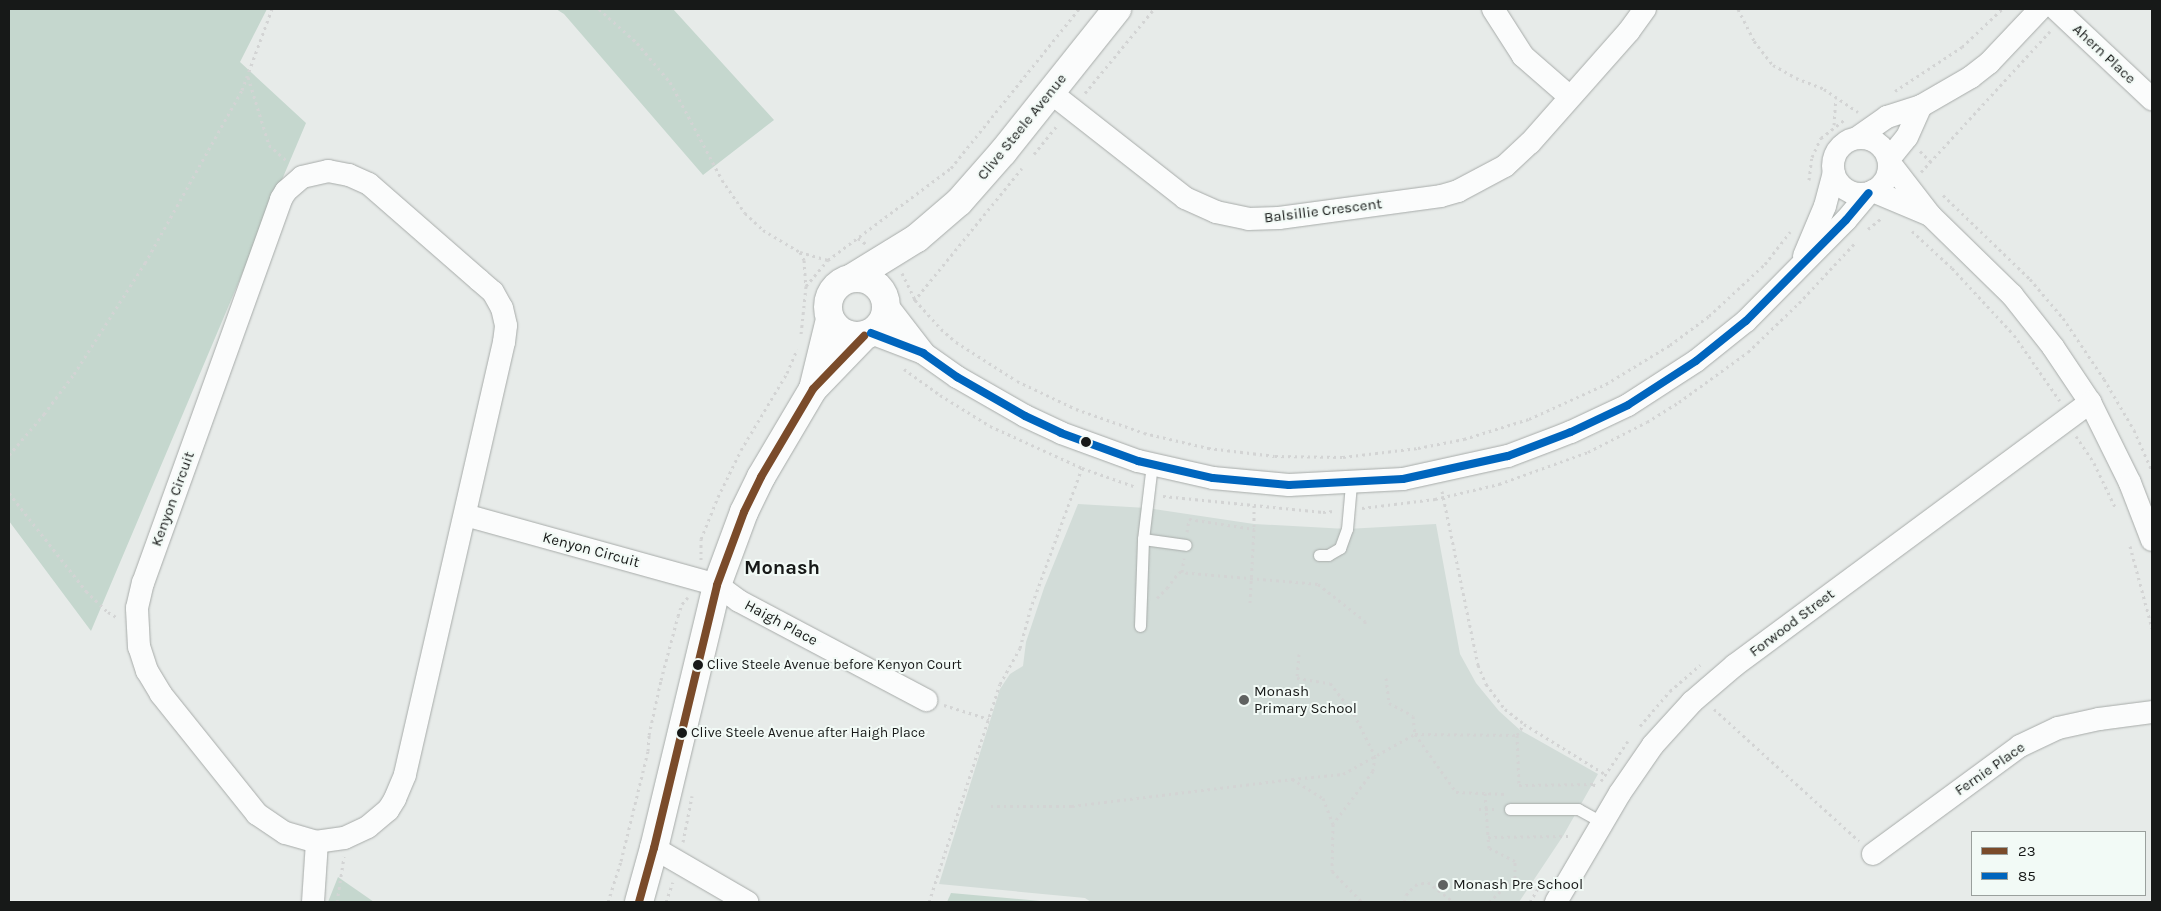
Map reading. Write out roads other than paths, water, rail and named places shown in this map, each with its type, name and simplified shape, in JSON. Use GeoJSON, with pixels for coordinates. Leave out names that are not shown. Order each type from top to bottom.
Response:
{"type":"FeatureCollection","features":[{"type":"Feature","properties":{"kind":"street","name":"Clive Steele Avenue"},"geometry":{"type":"LineString","coordinates":[[852,278],[917,238],[959,202],[975,185],[1117,9]]}},
{"type":"Feature","properties":{"kind":"street"},"geometry":{"type":"LineString","coordinates":[[1493,9],[1523,56],[1570,97]]}},
{"type":"Feature","properties":{"kind":"street","name":"Balsillie Crescent"},"geometry":{"type":"LineString","coordinates":[[1050,92],[1185,198],[1216,212],[1248,219],[1288,217],[1441,196],[1458,191],[1504,166],[1530,142],[1629,30],[1645,9]]}},
{"type":"Feature","properties":{"kind":"street"},"geometry":{"type":"LineString","coordinates":[[1800,266],[1825,206],[1834,172],[1834,157],[1843,144],[1857,138],[1887,117],[1921,106],[1971,77],[1989,62],[2040,9]]}},
{"type":"Feature","properties":{"kind":"street","name":"Ahern Place"},"geometry":{"type":"LineString","coordinates":[[2060,13],[2152,99]]}},
{"type":"Feature","properties":{"kind":"street"},"geometry":{"type":"LineString","coordinates":[[830,319],[840,332],[856,337],[868,335],[923,353],[957,377],[1025,416],[1061,433],[1152,464],[1222,479],[1289,485],[1351,484],[1403,480],[1439,473],[1508,456],[1570,432],[1628,405],[1715,346],[1757,311],[1871,192],[1886,179],[1889,161],[1907,137],[1921,106]]}},
{"type":"Feature","properties":{"kind":"street"},"geometry":{"type":"LineString","coordinates":[[1857,138],[1877,142],[1930,215],[2012,295],[2053,347],[2090,402],[2130,483],[2152,540]]}},
{"type":"Feature","properties":{"kind":"street","name":"Kenyon Circuit"},"geometry":{"type":"LineString","coordinates":[[328,171],[349,174],[369,184],[492,292],[502,308],[506,326],[504,342],[405,775],[388,810],[368,827],[344,838],[317,842],[285,833],[257,814],[161,694],[147,671],[136,635],[137,608],[143,583],[278,208],[286,191],[302,178],[328,171]]}},
{"type":"Feature","properties":{"kind":"street"},"geometry":{"type":"LineString","coordinates":[[1834,172],[1844,188],[1856,193],[1871,192],[1930,215]]}},
{"type":"Feature","properties":{"kind":"street","name":"Clive Steele Avenue"},"geometry":{"type":"LineString","coordinates":[[886,302],[895,268],[917,238]]}},
{"type":"Feature","properties":{"kind":"street"},"geometry":{"type":"LineString","coordinates":[[813,389],[830,319],[828,302],[831,293],[836,286],[852,278],[869,280],[876,285],[923,353]]}},
{"type":"Feature","properties":{"kind":"street"},"geometry":{"type":"LineString","coordinates":[[639,902],[654,848],[717,585],[744,512],[760,477],[813,389],[884,318],[886,302]]}},
{"type":"Feature","properties":{"kind":"street","name":"Forwood Street"},"geometry":{"type":"LineString","coordinates":[[1556,902],[1603,823],[1653,745],[1700,695],[1735,665],[2090,402]]}},
{"type":"Feature","properties":{"kind":"street","name":"Kenyon Circuit"},"geometry":{"type":"LineString","coordinates":[[465,515],[717,585]]}},
{"type":"Feature","properties":{"kind":"street","name":"Haigh Place"},"geometry":{"type":"LineString","coordinates":[[717,585],[739,600],[926,700]]}},
{"type":"Feature","properties":{"kind":"street","name":"Fernie Place"},"geometry":{"type":"LineString","coordinates":[[1873,854],[2020,746],[2058,728],[2100,719],[2152,712]]}},
{"type":"Feature","properties":{"kind":"street"},"geometry":{"type":"LineString","coordinates":[[313,902],[317,842]]}},
{"type":"Feature","properties":{"kind":"street"},"geometry":{"type":"LineString","coordinates":[[654,848],[747,902]]}},
{"type":"Feature","properties":{"kind":"lane"},"geometry":{"type":"LineString","coordinates":[[1140,626],[1143,539],[1152,464]]}},
{"type":"Feature","properties":{"kind":"lane"},"geometry":{"type":"LineString","coordinates":[[1319,554],[1328,555],[1340,548],[1347,529],[1351,484]]}},
{"type":"Feature","properties":{"kind":"lane"},"geometry":{"type":"LineString","coordinates":[[1143,539],[1186,545]]}},
{"type":"Feature","properties":{"kind":"lane"},"geometry":{"type":"LineString","coordinates":[[1510,809],[1578,809],[1603,823]]}},
{"type":"Feature","properties":{"kind":"place","name":"Clive Steele Avenue before Kenyon Court"},"geometry":{"type":"Point","coordinates":[698,665]}},
{"type":"Feature","properties":{"kind":"place","name":"Monash Primary School"},"geometry":{"type":"Point","coordinates":[1244,700]}},
{"type":"Feature","properties":{"kind":"place","name":"Clive Steele Avenue after Haigh Place"},"geometry":{"type":"Point","coordinates":[682,733]}},
{"type":"Feature","properties":{"kind":"place","name":"Monash Pre School"},"geometry":{"type":"Point","coordinates":[1443,885]}},
{"type":"Feature","properties":{"kind":"district","name":"Monash"},"geometry":{"type":"Point","coordinates":[782,567]}}]}
